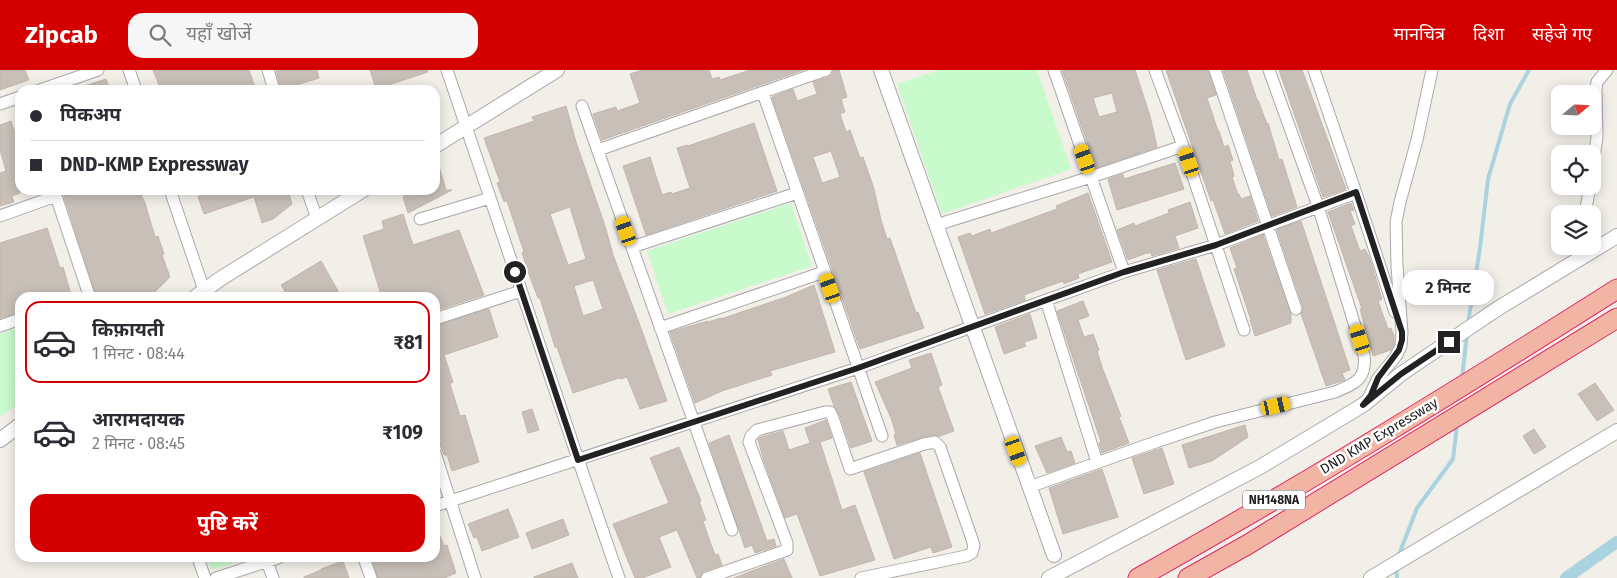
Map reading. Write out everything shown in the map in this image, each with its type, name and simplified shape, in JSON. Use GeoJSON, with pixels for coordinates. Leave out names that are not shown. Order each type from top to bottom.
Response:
{"type":"FeatureCollection","features":[{"type":"Feature","properties":{"kind":"highway","name":"DND KMP Expressway"},"geometry":{"type":"LineString","coordinates":[[1138,578],[1233,525],[1409,419],[1617,289]]}},
{"type":"Feature","properties":{"kind":"highway","name":"DND KMP Expressway"},"geometry":{"type":"LineString","coordinates":[[1188,578],[1248,544],[1617,318]]}},
{"type":"Feature","properties":{"kind":"street"},"geometry":{"type":"LineString","coordinates":[[54,85],[98,70]]}},
{"type":"Feature","properties":{"kind":"street"},"geometry":{"type":"LineString","coordinates":[[129,70],[134,85]]}},
{"type":"Feature","properties":{"kind":"street"},"geometry":{"type":"LineString","coordinates":[[268,70],[272,85]]}},
{"type":"Feature","properties":{"kind":"street"},"geometry":{"type":"LineString","coordinates":[[448,70],[619,578]]}},
{"type":"Feature","properties":{"kind":"street"},"geometry":{"type":"LineString","coordinates":[[440,143],[557,70]]}},
{"type":"Feature","properties":{"kind":"street"},"geometry":{"type":"LineString","coordinates":[[598,150],[826,70]]}},
{"type":"Feature","properties":{"kind":"street"},"geometry":{"type":"LineString","coordinates":[[1054,70],[1124,272]]}},
{"type":"Feature","properties":{"kind":"street"},"geometry":{"type":"LineString","coordinates":[[1155,70],[1183,146],[1244,330]]}},
{"type":"Feature","properties":{"kind":"street"},"geometry":{"type":"LineString","coordinates":[[1215,70],[1296,309]]}},
{"type":"Feature","properties":{"kind":"street"},"geometry":{"type":"LineString","coordinates":[[1029,487],[1215,422],[1334,392],[1358,381],[1366,365],[1364,355],[1318,206],[1269,70]]}},
{"type":"Feature","properties":{"kind":"street"},"geometry":{"type":"LineString","coordinates":[[1314,70],[1402,332]]}},
{"type":"Feature","properties":{"kind":"street"},"geometry":{"type":"LineString","coordinates":[[1363,405],[1371,395],[1378,378],[1399,350],[1402,340],[1396,222],[1418,140],[1432,70]]}},
{"type":"Feature","properties":{"kind":"street"},"geometry":{"type":"LineString","coordinates":[[1596,145],[1596,90],[1601,76],[1606,70]]}},
{"type":"Feature","properties":{"kind":"street"},"geometry":{"type":"LineString","coordinates":[[884,71],[971,326],[1054,555]]}},
{"type":"Feature","properties":{"kind":"street"},"geometry":{"type":"LineString","coordinates":[[762,93],[882,436]]}},
{"type":"Feature","properties":{"kind":"street"},"geometry":{"type":"LineString","coordinates":[[0,104],[15,99]]}},
{"type":"Feature","properties":{"kind":"street"},"geometry":{"type":"LineString","coordinates":[[582,106],[732,530]]}},
{"type":"Feature","properties":{"kind":"street"},"geometry":{"type":"LineString","coordinates":[[936,225],[1091,177],[1183,146]]}},
{"type":"Feature","properties":{"kind":"street"},"geometry":{"type":"LineString","coordinates":[[440,504],[858,368],[1124,272],[1216,245],[1356,192]]}},
{"type":"Feature","properties":{"kind":"street"},"geometry":{"type":"LineString","coordinates":[[632,247],[797,193]]}},
{"type":"Feature","properties":{"kind":"street"},"geometry":{"type":"LineString","coordinates":[[0,216],[50,195]]}},
{"type":"Feature","properties":{"kind":"street"},"geometry":{"type":"LineString","coordinates":[[56,195],[85,292]]}},
{"type":"Feature","properties":{"kind":"street"},"geometry":{"type":"LineString","coordinates":[[171,195],[198,292]]}},
{"type":"Feature","properties":{"kind":"street"},"geometry":{"type":"LineString","coordinates":[[309,195],[317,219]]}},
{"type":"Feature","properties":{"kind":"street"},"geometry":{"type":"LineString","coordinates":[[202,292],[356,195]]}},
{"type":"Feature","properties":{"kind":"street"},"geometry":{"type":"LineString","coordinates":[[420,219],[490,198]]}},
{"type":"Feature","properties":{"kind":"street"},"geometry":{"type":"LineString","coordinates":[[1601,243],[1617,236]]}},
{"type":"Feature","properties":{"kind":"street"},"geometry":{"type":"LineString","coordinates":[[1049,578],[1260,467],[1363,405],[1401,374],[1576,255]]}},
{"type":"Feature","properties":{"kind":"street"},"geometry":{"type":"LineString","coordinates":[[660,328],[824,272]]}},
{"type":"Feature","properties":{"kind":"street"},"geometry":{"type":"LineString","coordinates":[[440,317],[521,291]]}},
{"type":"Feature","properties":{"kind":"street"},"geometry":{"type":"LineString","coordinates":[[1046,300],[1097,462]]}},
{"type":"Feature","properties":{"kind":"street"},"geometry":{"type":"LineString","coordinates":[[0,326],[15,321]]}},
{"type":"Feature","properties":{"kind":"street"},"geometry":{"type":"LineString","coordinates":[[707,578],[723,575],[787,550],[787,543],[749,442],[750,436],[757,430],[825,412],[830,412],[833,418],[850,469],[924,444],[935,442],[940,446],[974,545],[972,553],[966,556],[861,578]]}},
{"type":"Feature","properties":{"kind":"street"},"geometry":{"type":"LineString","coordinates":[[0,440],[15,429]]}},
{"type":"Feature","properties":{"kind":"street"},"geometry":{"type":"LineString","coordinates":[[1371,578],[1617,431]]}},
{"type":"Feature","properties":{"kind":"street"},"geometry":{"type":"LineString","coordinates":[[440,469],[475,578]]}},
{"type":"Feature","properties":{"kind":"street"},"geometry":{"type":"LineString","coordinates":[[199,562],[205,578]]}},
{"type":"Feature","properties":{"kind":"street"},"geometry":{"type":"LineString","coordinates":[[216,578],[264,562]]}},
{"type":"Feature","properties":{"kind":"street"},"geometry":{"type":"LineString","coordinates":[[267,562],[273,578]]}},
{"type":"Feature","properties":{"kind":"street"},"geometry":{"type":"LineString","coordinates":[[365,562],[371,578]]}},
{"type":"Feature","properties":{"kind":"green space"},"geometry":{"type":"Polygon","coordinates":[[[939,70],[1037,70],[1071,169],[942,214],[897,84],[939,70]]]}},
{"type":"Feature","properties":{"kind":"green space"},"geometry":{"type":"Polygon","coordinates":[[[791,203],[812,266],[668,314],[647,251],[791,203]]]}},
{"type":"Feature","properties":{"kind":"green space"},"geometry":{"type":"Polygon","coordinates":[[[15,329],[15,406],[0,416],[0,334],[15,329]]]}},
{"type":"Feature","properties":{"kind":"green space"},"geometry":{"type":"Polygon","coordinates":[[[209,562],[237,562],[212,570],[209,562]]]}},
{"type":"Feature","properties":{"kind":"building"},"geometry":{"type":"Polygon","coordinates":[[[0,70],[25,70],[29,80],[0,90],[0,70]]]}},
{"type":"Feature","properties":{"kind":"building"},"geometry":{"type":"Polygon","coordinates":[[[153,70],[249,70],[254,85],[159,85],[153,70]]]}},
{"type":"Feature","properties":{"kind":"building"},"geometry":{"type":"Polygon","coordinates":[[[276,70],[317,70],[319,78],[297,85],[280,85],[276,70]]]}},
{"type":"Feature","properties":{"kind":"building"},"geometry":{"type":"Polygon","coordinates":[[[370,70],[427,70],[428,72],[388,85],[375,85],[370,70]]]}},
{"type":"Feature","properties":{"kind":"building"},"geometry":{"type":"Polygon","coordinates":[[[642,70],[709,70],[712,79],[719,77],[720,80],[750,70],[803,70],[602,140],[593,114],[616,107],[617,111],[640,103],[630,74],[642,70]]]}},
{"type":"Feature","properties":{"kind":"building"},"geometry":{"type":"Polygon","coordinates":[[[833,70],[839,70],[847,97],[841,99],[845,112],[840,114],[846,132],[850,130],[860,158],[863,157],[874,189],[887,239],[890,238],[916,313],[918,312],[924,328],[860,349],[772,97],[793,89],[797,101],[817,94],[813,82],[829,77],[833,70]],[[831,151],[813,157],[822,183],[840,177],[831,151]]]}},
{"type":"Feature","properties":{"kind":"building"},"geometry":{"type":"Polygon","coordinates":[[[1062,70],[1135,70],[1150,116],[1157,147],[1096,168],[1062,70]],[[1112,93],[1093,98],[1099,117],[1117,112],[1112,93]]]}},
{"type":"Feature","properties":{"kind":"building"},"geometry":{"type":"Polygon","coordinates":[[[1166,70],[1208,70],[1216,95],[1207,98],[1224,147],[1228,145],[1233,160],[1230,161],[1234,176],[1232,177],[1241,199],[1250,196],[1258,221],[1225,234],[1213,200],[1211,201],[1166,70]]]}},
{"type":"Feature","properties":{"kind":"building"},"geometry":{"type":"Polygon","coordinates":[[[1223,70],[1247,70],[1257,100],[1268,123],[1279,160],[1282,159],[1297,207],[1272,216],[1223,70]]]}},
{"type":"Feature","properties":{"kind":"building"},"geometry":{"type":"Polygon","coordinates":[[[1279,70],[1302,70],[1346,189],[1323,197],[1279,70]]]}},
{"type":"Feature","properties":{"kind":"building"},"geometry":{"type":"Polygon","coordinates":[[[106,79],[108,85],[87,85],[106,79]]]}},
{"type":"Feature","properties":{"kind":"building"},"geometry":{"type":"Polygon","coordinates":[[[566,106],[613,255],[667,401],[640,409],[627,377],[573,393],[557,347],[555,347],[540,298],[538,298],[529,274],[522,253],[524,252],[507,201],[504,202],[497,183],[500,182],[484,138],[534,121],[532,117],[566,106]],[[570,207],[550,214],[568,265],[586,259],[570,207]],[[593,280],[574,286],[583,316],[603,309],[593,280]]]}},
{"type":"Feature","properties":{"kind":"building"},"geometry":{"type":"Polygon","coordinates":[[[11,121],[15,133],[15,195],[12,196],[14,202],[0,206],[0,173],[6,171],[0,150],[0,125],[11,121]]]}},
{"type":"Feature","properties":{"kind":"building"},"geometry":{"type":"Polygon","coordinates":[[[754,123],[777,191],[646,235],[623,166],[650,157],[662,195],[671,192],[672,194],[690,188],[677,148],[754,123]]]}},
{"type":"Feature","properties":{"kind":"building"},"geometry":{"type":"Polygon","coordinates":[[[1175,163],[1184,189],[1117,210],[1108,179],[1123,174],[1124,179],[1175,163]]]}},
{"type":"Feature","properties":{"kind":"building"},"geometry":{"type":"Polygon","coordinates":[[[440,170],[446,190],[452,190],[408,213],[403,197],[406,195],[440,195],[440,170]]]}},
{"type":"Feature","properties":{"kind":"building"},"geometry":{"type":"Polygon","coordinates":[[[1088,193],[1112,262],[1078,274],[1079,278],[1064,284],[1063,281],[1024,295],[1025,300],[985,314],[958,237],[970,233],[972,236],[990,229],[991,233],[1057,209],[1056,206],[1088,193]]]}},
{"type":"Feature","properties":{"kind":"building"},"geometry":{"type":"Polygon","coordinates":[[[64,195],[141,195],[155,237],[158,236],[170,277],[155,292],[95,292],[64,195]]]}},
{"type":"Feature","properties":{"kind":"building"},"geometry":{"type":"Polygon","coordinates":[[[289,195],[292,204],[273,219],[262,223],[254,197],[204,214],[198,197],[289,195]]]}},
{"type":"Feature","properties":{"kind":"building"},"geometry":{"type":"Polygon","coordinates":[[[1190,202],[1198,228],[1175,236],[1179,248],[1152,256],[1151,253],[1147,253],[1128,260],[1117,230],[1134,223],[1135,226],[1169,213],[1168,210],[1190,202]]]}},
{"type":"Feature","properties":{"kind":"building"},"geometry":{"type":"Polygon","coordinates":[[[1351,203],[1354,210],[1350,211],[1355,224],[1351,226],[1360,251],[1365,249],[1370,259],[1382,299],[1378,301],[1388,329],[1391,328],[1394,336],[1394,344],[1391,350],[1373,356],[1360,309],[1362,309],[1328,212],[1351,203]]]}},
{"type":"Feature","properties":{"kind":"building"},"geometry":{"type":"Polygon","coordinates":[[[403,214],[413,245],[459,230],[484,295],[440,309],[440,292],[380,292],[363,236],[384,229],[382,221],[403,214]]]}},
{"type":"Feature","properties":{"kind":"building"},"geometry":{"type":"Polygon","coordinates":[[[1301,221],[1350,370],[1342,373],[1345,380],[1326,386],[1301,314],[1303,307],[1277,230],[1301,221]]]}},
{"type":"Feature","properties":{"kind":"building"},"geometry":{"type":"Polygon","coordinates":[[[47,228],[60,268],[63,267],[70,292],[15,292],[15,314],[0,318],[0,243],[47,228]]]}},
{"type":"Feature","properties":{"kind":"building"},"geometry":{"type":"Polygon","coordinates":[[[1263,235],[1291,315],[1291,323],[1255,336],[1234,269],[1237,268],[1230,248],[1263,235]]]}},
{"type":"Feature","properties":{"kind":"building"},"geometry":{"type":"Polygon","coordinates":[[[1196,259],[1225,346],[1186,360],[1157,270],[1196,259]]]}},
{"type":"Feature","properties":{"kind":"building"},"geometry":{"type":"Polygon","coordinates":[[[321,261],[339,292],[285,292],[281,285],[321,261]]]}},
{"type":"Feature","properties":{"kind":"building"},"geometry":{"type":"Polygon","coordinates":[[[814,285],[835,352],[770,371],[772,375],[722,391],[695,403],[670,332],[721,319],[786,297],[814,285]]]}},
{"type":"Feature","properties":{"kind":"building"},"geometry":{"type":"Polygon","coordinates":[[[1083,301],[1089,316],[1078,320],[1084,337],[1093,334],[1099,350],[1097,351],[1102,367],[1121,416],[1119,417],[1129,443],[1102,453],[1099,443],[1101,442],[1057,311],[1083,301]]]}},
{"type":"Feature","properties":{"kind":"building"},"geometry":{"type":"Polygon","coordinates":[[[489,309],[498,337],[444,355],[453,382],[450,384],[460,416],[465,415],[479,462],[452,471],[447,455],[444,455],[440,444],[440,324],[489,309]]]}},
{"type":"Feature","properties":{"kind":"building"},"geometry":{"type":"Polygon","coordinates":[[[1030,314],[1037,338],[1024,342],[1026,346],[1004,354],[995,327],[1030,314]]]}},
{"type":"Feature","properties":{"kind":"building"},"geometry":{"type":"Polygon","coordinates":[[[931,353],[942,385],[938,387],[954,431],[940,436],[923,437],[897,445],[891,418],[875,382],[912,368],[909,360],[931,353]]]}},
{"type":"Feature","properties":{"kind":"building"},"geometry":{"type":"Polygon","coordinates":[[[851,382],[872,441],[851,448],[828,389],[851,382]]]}},
{"type":"Feature","properties":{"kind":"building"},"geometry":{"type":"Polygon","coordinates":[[[1595,383],[1614,410],[1597,421],[1578,394],[1595,383]]]}},
{"type":"Feature","properties":{"kind":"building"},"geometry":{"type":"Polygon","coordinates":[[[532,409],[539,430],[528,433],[522,412],[532,409]]]}},
{"type":"Feature","properties":{"kind":"building"},"geometry":{"type":"Polygon","coordinates":[[[826,420],[832,438],[820,442],[842,510],[855,505],[875,560],[820,576],[797,514],[785,518],[758,439],[783,431],[789,450],[810,443],[805,428],[826,420]]]}},
{"type":"Feature","properties":{"kind":"building"},"geometry":{"type":"Polygon","coordinates":[[[1245,425],[1248,437],[1212,461],[1189,468],[1182,445],[1245,425]]]}},
{"type":"Feature","properties":{"kind":"building"},"geometry":{"type":"Polygon","coordinates":[[[1534,429],[1546,447],[1534,454],[1523,436],[1534,429]]]}},
{"type":"Feature","properties":{"kind":"building"},"geometry":{"type":"Polygon","coordinates":[[[729,435],[767,541],[774,539],[776,546],[755,553],[752,545],[745,548],[709,443],[729,435]]]}},
{"type":"Feature","properties":{"kind":"building"},"geometry":{"type":"Polygon","coordinates":[[[1061,437],[1067,452],[1071,451],[1075,463],[1047,473],[1035,446],[1061,437]]]}},
{"type":"Feature","properties":{"kind":"building"},"geometry":{"type":"Polygon","coordinates":[[[679,447],[701,501],[699,501],[706,520],[703,521],[708,536],[715,555],[718,554],[722,565],[704,571],[700,578],[697,578],[677,530],[659,537],[671,567],[642,578],[635,578],[613,524],[669,503],[650,458],[679,447]]]}},
{"type":"Feature","properties":{"kind":"building"},"geometry":{"type":"Polygon","coordinates":[[[1162,448],[1174,484],[1144,494],[1132,458],[1162,448]]]}},
{"type":"Feature","properties":{"kind":"building"},"geometry":{"type":"Polygon","coordinates":[[[920,453],[952,547],[933,553],[931,547],[894,559],[864,472],[920,453]]]}},
{"type":"Feature","properties":{"kind":"building"},"geometry":{"type":"Polygon","coordinates":[[[1102,469],[1118,517],[1063,534],[1049,488],[1102,469]]]}},
{"type":"Feature","properties":{"kind":"building"},"geometry":{"type":"Polygon","coordinates":[[[508,509],[519,537],[482,551],[477,537],[474,538],[468,524],[508,509]]]}},
{"type":"Feature","properties":{"kind":"building"},"geometry":{"type":"Polygon","coordinates":[[[563,519],[569,535],[532,549],[526,533],[563,519]]]}},
{"type":"Feature","properties":{"kind":"building"},"geometry":{"type":"Polygon","coordinates":[[[440,536],[444,546],[447,545],[456,573],[444,578],[378,578],[373,562],[440,562],[440,536]]]}},
{"type":"Feature","properties":{"kind":"building"},"geometry":{"type":"Polygon","coordinates":[[[784,559],[792,578],[734,578],[757,569],[784,559]]]}},
{"type":"Feature","properties":{"kind":"building"},"geometry":{"type":"Polygon","coordinates":[[[343,562],[349,578],[304,578],[321,569],[343,562]]]}},
{"type":"Feature","properties":{"kind":"building"},"geometry":{"type":"Polygon","coordinates":[[[572,563],[578,578],[534,578],[534,577],[572,563]]]}},
{"type":"Feature","properties":{"kind":"waterway"},"geometry":{"type":"LineString","coordinates":[[1468,323],[1480,248],[1488,179],[1510,104],[1529,70]]}},
{"type":"Feature","properties":{"kind":"waterway"},"geometry":{"type":"LineString","coordinates":[[1462,378],[1467,335]]}},
{"type":"Feature","properties":{"kind":"waterway"},"geometry":{"type":"LineString","coordinates":[[1398,557],[1417,508],[1453,459],[1457,425]]}},
{"type":"Feature","properties":{"kind":"waterway"},"geometry":{"type":"LineString","coordinates":[[1566,578],[1617,542]]}},
{"type":"Feature","properties":{"kind":"waterway"},"geometry":{"type":"LineString","coordinates":[[1396,566],[1397,578]]}},
{"type":"Feature","properties":{"kind":"route"},"geometry":{"type":"LineString","coordinates":[[515,272],[578,460],[858,368],[1124,272],[1216,245],[1356,192],[1402,332],[1401,346],[1396,356],[1378,378],[1371,395],[1363,405],[1401,374],[1449,342]]}}]}
